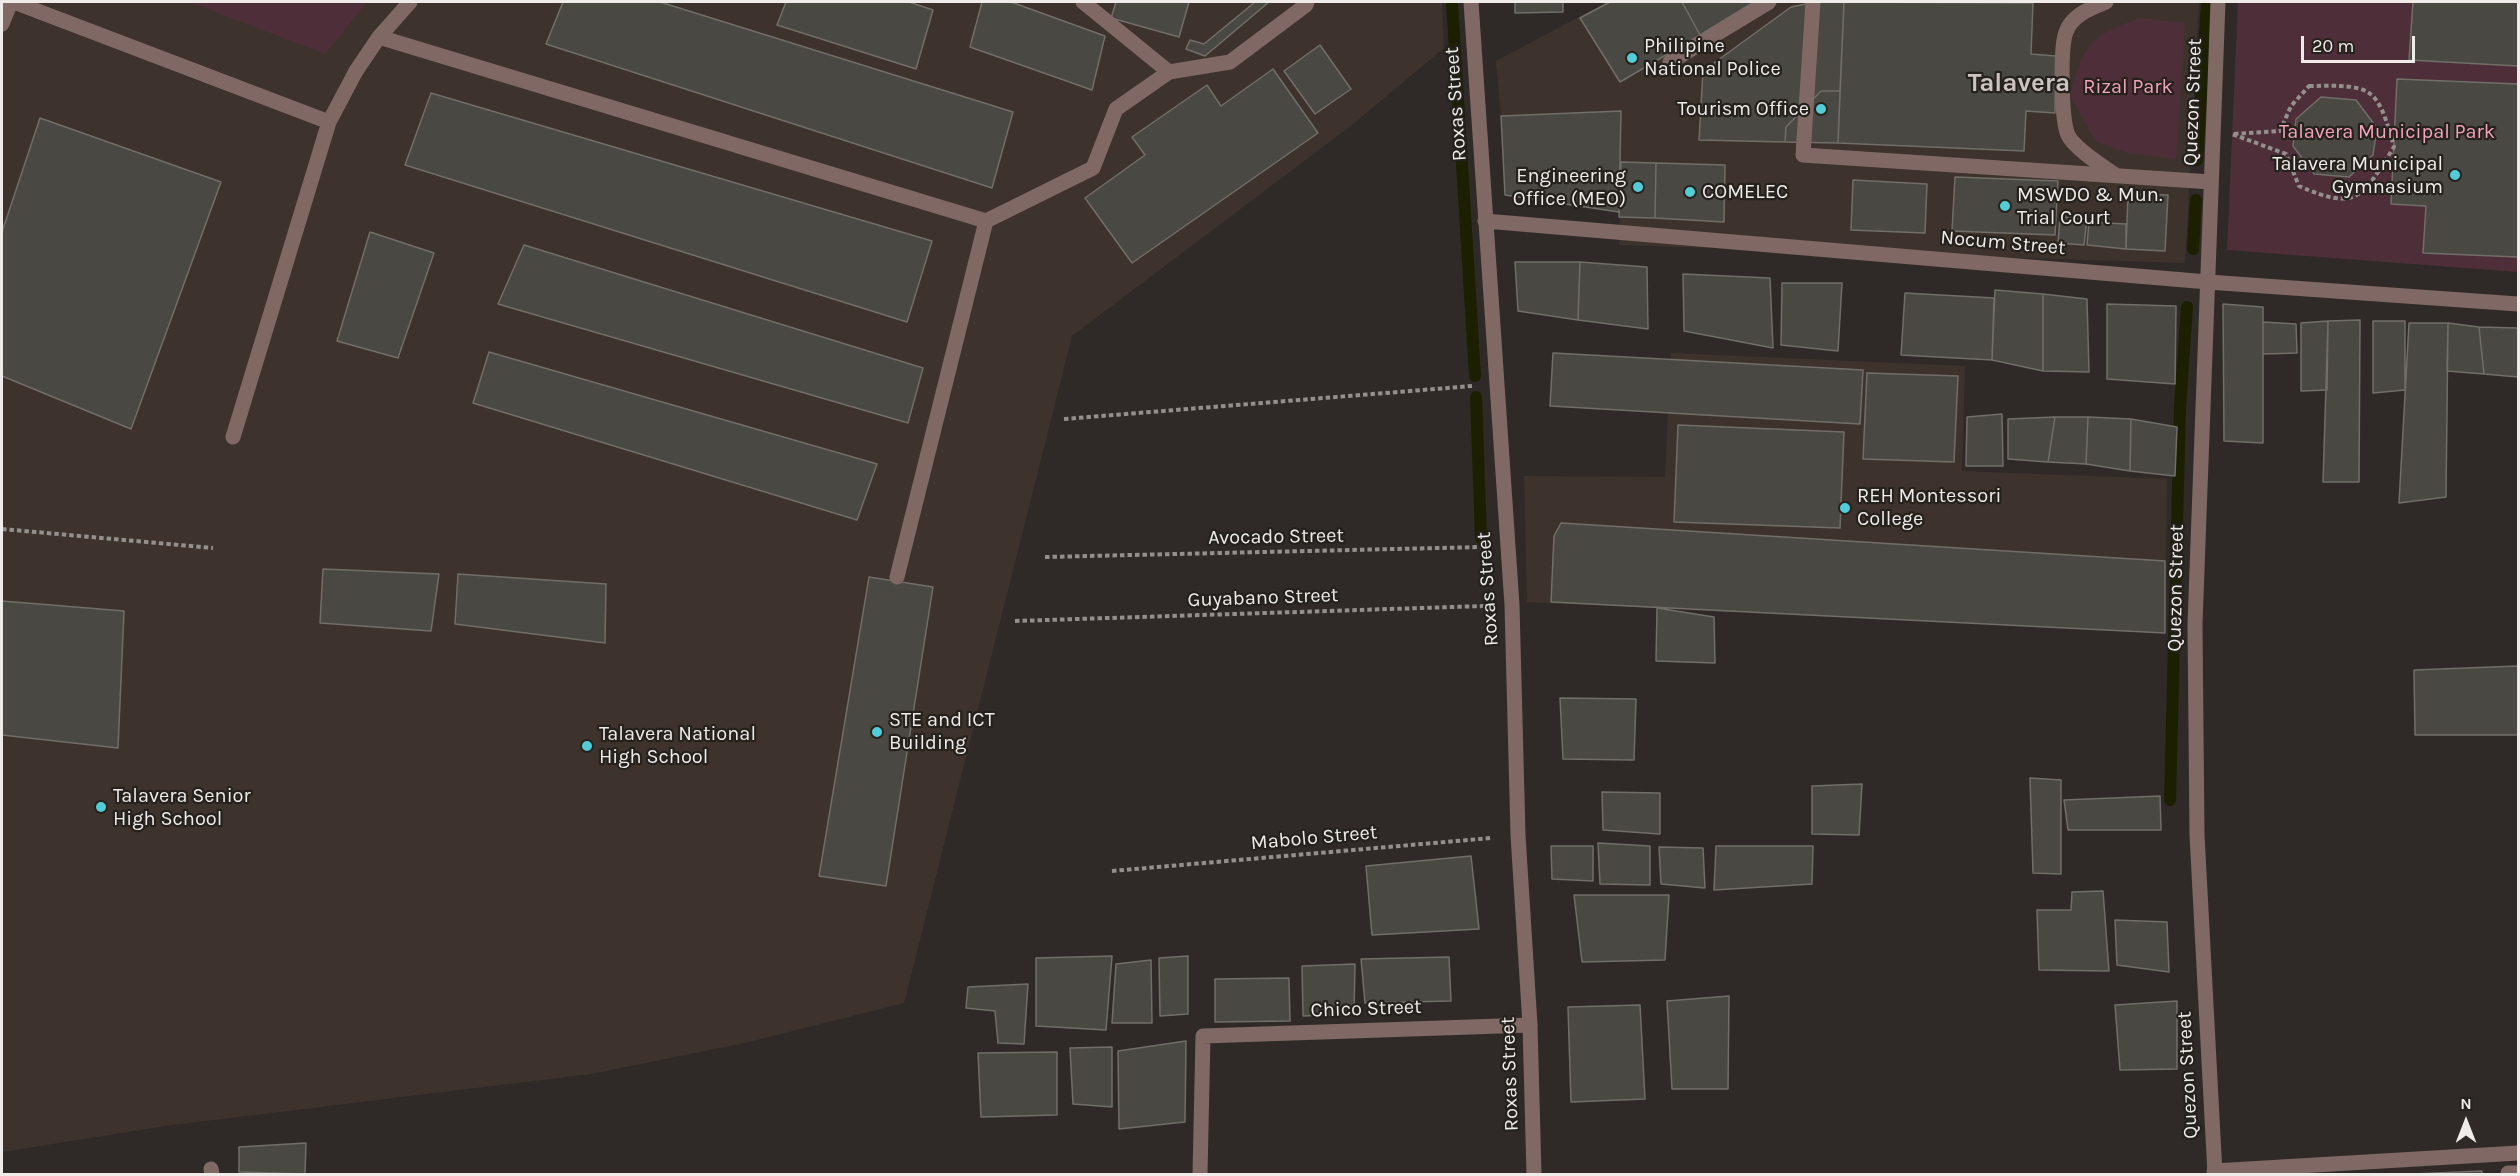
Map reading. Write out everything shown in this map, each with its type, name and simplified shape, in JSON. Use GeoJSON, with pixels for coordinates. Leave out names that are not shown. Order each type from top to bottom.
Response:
{"type":"FeatureCollection","features":[{"type":"Feature","properties":{"kind":"street"},"geometry":{"type":"LineString","coordinates":[[2,24],[13,2],[329,122]]}},
{"type":"Feature","properties":{"kind":"street"},"geometry":{"type":"LineString","coordinates":[[233,437],[329,122],[356,71],[379,37],[410,2]]}},
{"type":"Feature","properties":{"kind":"street"},"geometry":{"type":"LineString","coordinates":[[1083,2],[1169,72]]}},
{"type":"Feature","properties":{"kind":"street"},"geometry":{"type":"LineString","coordinates":[[379,37],[986,221],[1093,168],[1116,109],[1169,72],[1230,62],[1306,5],[1306,2]]}},
{"type":"Feature","properties":{"kind":"street","name":"Roxas Street"},"geometry":{"type":"LineString","coordinates":[[1471,2],[1512,605],[1518,836],[1530,1024],[1534,1174]]}},
{"type":"Feature","properties":{"kind":"street"},"geometry":{"type":"LineString","coordinates":[[1670,62],[1769,2]]}},
{"type":"Feature","properties":{"kind":"street"},"geometry":{"type":"LineString","coordinates":[[1813,2],[1803,155],[2211,182]]}},
{"type":"Feature","properties":{"kind":"street"},"geometry":{"type":"LineString","coordinates":[[2106,2],[2082,12],[2066,32],[2063,64],[2063,115],[2068,136],[2087,155],[2114,174]]}},
{"type":"Feature","properties":{"kind":"street","name":"Quezon Street"},"geometry":{"type":"LineString","coordinates":[[2214,1173],[2197,836],[2195,647],[2218,2]]}},
{"type":"Feature","properties":{"kind":"street"},"geometry":{"type":"LineString","coordinates":[[897,577],[986,221]]}},
{"type":"Feature","properties":{"kind":"street","name":"Nocum Street"},"geometry":{"type":"LineString","coordinates":[[1485,221],[2208,282],[2518,304]]}},
{"type":"Feature","properties":{"kind":"street","name":"Chico Street"},"geometry":{"type":"LineString","coordinates":[[1200,1174],[1203,1036],[1530,1024]]}},
{"type":"Feature","properties":{"kind":"street"},"geometry":{"type":"LineString","coordinates":[[2214,1173],[2518,1153]]}},
{"type":"Feature","properties":{"kind":"path"},"geometry":{"type":"LineString","coordinates":[[2309,86],[2344,86],[2363,89],[2378,100],[2394,147],[2362,191],[2349,199],[2327,198],[2299,186],[2286,154],[2232,134],[2280,131],[2291,106],[2309,86]]}},
{"type":"Feature","properties":{"kind":"path"},"geometry":{"type":"LineString","coordinates":[[1064,418],[1496,384]]}},
{"type":"Feature","properties":{"kind":"path"},"geometry":{"type":"LineString","coordinates":[[2,529],[213,548]]}},
{"type":"Feature","properties":{"kind":"path","name":"Avocado Street"},"geometry":{"type":"LineString","coordinates":[[1045,557],[1507,547]]}},
{"type":"Feature","properties":{"kind":"path","name":"Guyabano Street"},"geometry":{"type":"LineString","coordinates":[[1016,621],[1512,605]]}},
{"type":"Feature","properties":{"kind":"path","name":"Mabolo Street"},"geometry":{"type":"LineString","coordinates":[[1112,871],[1518,836]]}},
{"type":"Feature","properties":{"kind":"shaded area","name":"Talavera National High School"},"geometry":{"type":"Polygon","coordinates":[[[2,2],[1442,2],[1444,48],[1352,125],[1072,336],[904,1003],[749,1042],[591,1074],[172,1125],[2,1152],[2,2]]]}},
{"type":"Feature","properties":{"kind":"shaded area"},"geometry":{"type":"Polygon","coordinates":[[[1607,2],[2199,2],[2185,263],[1619,245],[1621,111],[1501,116],[1496,61],[1607,2]]]}},
{"type":"Feature","properties":{"kind":"shaded area","name":"REH Montessori College"},"geometry":{"type":"Polygon","coordinates":[[[1671,353],[1965,366],[1962,471],[2167,479],[2165,633],[1527,602],[1524,476],[1665,477],[1671,353]]]}},
{"type":"Feature","properties":{"kind":"green space"},"geometry":{"type":"Polygon","coordinates":[[[189,2],[367,2],[325,54],[189,2]]]}},
{"type":"Feature","properties":{"kind":"green space","name":"Talavera Municipal Park"},"geometry":{"type":"Polygon","coordinates":[[[2238,2],[2518,2],[2518,272],[2227,250],[2238,2]]]}},
{"type":"Feature","properties":{"kind":"green space","name":"Rizal Park"},"geometry":{"type":"Polygon","coordinates":[[[2140,18],[2185,23],[2176,159],[2129,153],[2096,142],[2071,97],[2079,66],[2091,45],[2110,30],[2140,18]]]}},
{"type":"Feature","properties":{"kind":"building"},"geometry":{"type":"Polygon","coordinates":[[[563,2],[660,2],[1013,112],[992,188],[546,44],[563,2]]]}},
{"type":"Feature","properties":{"kind":"building"},"geometry":{"type":"Polygon","coordinates":[[[786,2],[909,2],[933,10],[916,69],[777,25],[786,2]]]}},
{"type":"Feature","properties":{"kind":"building"},"geometry":{"type":"Polygon","coordinates":[[[982,2],[1011,2],[1105,36],[1092,90],[970,47],[982,2]]]}},
{"type":"Feature","properties":{"kind":"building"},"geometry":{"type":"Polygon","coordinates":[[[1116,2],[1189,2],[1179,37],[1111,18],[1116,2]]]}},
{"type":"Feature","properties":{"kind":"building"},"geometry":{"type":"Polygon","coordinates":[[[1255,2],[1269,2],[1205,56],[1186,49],[1190,40],[1204,44],[1255,2]]]}},
{"type":"Feature","properties":{"kind":"building"},"geometry":{"type":"Polygon","coordinates":[[[1515,2],[1563,2],[1563,12],[1515,13],[1515,2]]]}},
{"type":"Feature","properties":{"kind":"building","name":"Philipine National Police"},"geometry":{"type":"Polygon","coordinates":[[[1610,2],[1682,2],[1700,35],[1620,82],[1580,18],[1610,2]]]}},
{"type":"Feature","properties":{"kind":"building"},"geometry":{"type":"Polygon","coordinates":[[[1682,2],[1754,2],[1700,35],[1682,2]]]}},
{"type":"Feature","properties":{"kind":"building"},"geometry":{"type":"Polygon","coordinates":[[[1816,2],[1844,2],[1840,91],[1821,91],[1786,127],[1785,142],[1699,140],[1703,71],[1791,7],[1816,2]]]}},
{"type":"Feature","properties":{"kind":"building"},"geometry":{"type":"Polygon","coordinates":[[[1844,2],[2033,3],[2031,54],[2056,56],[2055,113],[2026,111],[2024,151],[1838,143],[1844,2]]]}},
{"type":"Feature","properties":{"kind":"building"},"geometry":{"type":"Polygon","coordinates":[[[2413,2],[2518,2],[2518,66],[2409,60],[2413,2]]]}},
{"type":"Feature","properties":{"kind":"building"},"geometry":{"type":"Polygon","coordinates":[[[1320,45],[1351,89],[1315,114],[1284,71],[1320,45]]]}},
{"type":"Feature","properties":{"kind":"building"},"geometry":{"type":"Polygon","coordinates":[[[1273,69],[1318,133],[1132,263],[1085,198],[1145,155],[1132,137],[1207,85],[1221,106],[1273,69]]]}},
{"type":"Feature","properties":{"kind":"building","name":"Talavera Municipal Gymnasium"},"geometry":{"type":"Polygon","coordinates":[[[2397,79],[2518,84],[2518,257],[2423,253],[2426,206],[2391,204],[2397,79]]]}},
{"type":"Feature","properties":{"kind":"building","name":"Tourism Office"},"geometry":{"type":"Polygon","coordinates":[[[1821,91],[1840,91],[1838,143],[1785,142],[1786,127],[1821,91]]]}},
{"type":"Feature","properties":{"kind":"building"},"geometry":{"type":"Polygon","coordinates":[[[431,93],[932,241],[907,322],[405,165],[431,93]]]}},
{"type":"Feature","properties":{"kind":"building"},"geometry":{"type":"Polygon","coordinates":[[[2321,97],[2356,100],[2377,128],[2373,155],[2349,177],[2314,174],[2293,146],[2296,119],[2321,97]]]}},
{"type":"Feature","properties":{"kind":"building"},"geometry":{"type":"Polygon","coordinates":[[[1621,111],[1619,212],[1505,195],[1501,116],[1621,111]]]}},
{"type":"Feature","properties":{"kind":"building"},"geometry":{"type":"Polygon","coordinates":[[[40,118],[221,182],[131,429],[2,376],[2,232],[40,118]]]}},
{"type":"Feature","properties":{"kind":"building","name":"Engineering Office (MEO)"},"geometry":{"type":"Polygon","coordinates":[[[1621,162],[1656,163],[1655,218],[1619,217],[1621,162]]]}},
{"type":"Feature","properties":{"kind":"building","name":"COMELEC"},"geometry":{"type":"Polygon","coordinates":[[[1656,163],[1725,165],[1724,222],[1655,218],[1656,163]]]}},
{"type":"Feature","properties":{"kind":"building","name":"MSWDO & Mun. Trial Court"},"geometry":{"type":"Polygon","coordinates":[[[1955,177],[2058,181],[2055,235],[1952,231],[1955,177]]]}},
{"type":"Feature","properties":{"kind":"building"},"geometry":{"type":"Polygon","coordinates":[[[1853,180],[1927,184],[1925,233],[1851,230],[1853,180]]]}},
{"type":"Feature","properties":{"kind":"building"},"geometry":{"type":"Polygon","coordinates":[[[2128,194],[2168,195],[2165,251],[2126,249],[2128,194]]]}},
{"type":"Feature","properties":{"kind":"building"},"geometry":{"type":"Polygon","coordinates":[[[2060,217],[2087,218],[2084,245],[2058,243],[2060,217]]]}},
{"type":"Feature","properties":{"kind":"building"},"geometry":{"type":"Polygon","coordinates":[[[2089,222],[2126,224],[2126,249],[2087,245],[2089,222]]]}},
{"type":"Feature","properties":{"kind":"building"},"geometry":{"type":"Polygon","coordinates":[[[370,232],[434,253],[398,358],[337,341],[370,232]]]}},
{"type":"Feature","properties":{"kind":"building"},"geometry":{"type":"Polygon","coordinates":[[[524,245],[923,368],[908,423],[498,304],[524,245]]]}},
{"type":"Feature","properties":{"kind":"building"},"geometry":{"type":"Polygon","coordinates":[[[1515,262],[1580,262],[1578,320],[1518,311],[1515,262]]]}},
{"type":"Feature","properties":{"kind":"building"},"geometry":{"type":"Polygon","coordinates":[[[1580,262],[1647,267],[1648,329],[1578,320],[1580,262]]]}},
{"type":"Feature","properties":{"kind":"building"},"geometry":{"type":"Polygon","coordinates":[[[1683,274],[1770,278],[1773,348],[1684,331],[1683,274]]]}},
{"type":"Feature","properties":{"kind":"building"},"geometry":{"type":"Polygon","coordinates":[[[1782,283],[1842,283],[1838,351],[1781,345],[1782,283]]]}},
{"type":"Feature","properties":{"kind":"building"},"geometry":{"type":"Polygon","coordinates":[[[1995,290],[2043,294],[2043,371],[1992,360],[1995,290]]]}},
{"type":"Feature","properties":{"kind":"building"},"geometry":{"type":"Polygon","coordinates":[[[1905,293],[1994,298],[1992,360],[1901,355],[1905,293]]]}},
{"type":"Feature","properties":{"kind":"building"},"geometry":{"type":"Polygon","coordinates":[[[2043,294],[2087,299],[2089,372],[2043,371],[2043,294]]]}},
{"type":"Feature","properties":{"kind":"building"},"geometry":{"type":"Polygon","coordinates":[[[2107,304],[2176,306],[2175,384],[2107,379],[2107,304]]]}},
{"type":"Feature","properties":{"kind":"building"},"geometry":{"type":"Polygon","coordinates":[[[2223,304],[2263,307],[2263,443],[2224,441],[2223,304]]]}},
{"type":"Feature","properties":{"kind":"building"},"geometry":{"type":"Polygon","coordinates":[[[2360,320],[2359,482],[2323,482],[2328,321],[2360,320]]]}},
{"type":"Feature","properties":{"kind":"building"},"geometry":{"type":"Polygon","coordinates":[[[2328,321],[2327,390],[2301,391],[2301,323],[2328,321]]]}},
{"type":"Feature","properties":{"kind":"building"},"geometry":{"type":"Polygon","coordinates":[[[2373,321],[2405,321],[2405,390],[2373,393],[2373,321]]]}},
{"type":"Feature","properties":{"kind":"building"},"geometry":{"type":"Polygon","coordinates":[[[2263,322],[2296,324],[2297,353],[2263,354],[2263,322]]]}},
{"type":"Feature","properties":{"kind":"building"},"geometry":{"type":"Polygon","coordinates":[[[2409,323],[2448,323],[2446,497],[2399,503],[2409,323]]]}},
{"type":"Feature","properties":{"kind":"building"},"geometry":{"type":"Polygon","coordinates":[[[2448,323],[2479,327],[2484,374],[2447,371],[2448,323]]]}},
{"type":"Feature","properties":{"kind":"building"},"geometry":{"type":"Polygon","coordinates":[[[2479,327],[2518,328],[2518,377],[2484,374],[2479,327]]]}},
{"type":"Feature","properties":{"kind":"building"},"geometry":{"type":"Polygon","coordinates":[[[489,352],[877,464],[857,520],[473,403],[489,352]]]}},
{"type":"Feature","properties":{"kind":"building"},"geometry":{"type":"Polygon","coordinates":[[[1553,353],[1863,370],[1860,424],[1550,406],[1553,353]]]}},
{"type":"Feature","properties":{"kind":"building"},"geometry":{"type":"Polygon","coordinates":[[[1867,373],[1958,376],[1954,462],[1863,459],[1867,373]]]}},
{"type":"Feature","properties":{"kind":"building"},"geometry":{"type":"Polygon","coordinates":[[[2002,414],[2003,466],[1966,466],[1967,417],[2002,414]]]}},
{"type":"Feature","properties":{"kind":"building"},"geometry":{"type":"Polygon","coordinates":[[[2055,417],[2088,417],[2086,464],[2048,462],[2055,417]]]}},
{"type":"Feature","properties":{"kind":"building"},"geometry":{"type":"Polygon","coordinates":[[[2055,417],[2048,462],[2008,459],[2008,419],[2055,417]]]}},
{"type":"Feature","properties":{"kind":"building"},"geometry":{"type":"Polygon","coordinates":[[[2088,417],[2131,419],[2130,471],[2086,464],[2088,417]]]}},
{"type":"Feature","properties":{"kind":"building"},"geometry":{"type":"Polygon","coordinates":[[[2131,419],[2177,427],[2175,476],[2130,471],[2131,419]]]}},
{"type":"Feature","properties":{"kind":"building"},"geometry":{"type":"Polygon","coordinates":[[[1678,425],[1844,432],[1840,528],[1674,522],[1678,425]]]}},
{"type":"Feature","properties":{"kind":"building"},"geometry":{"type":"Polygon","coordinates":[[[1561,523],[2165,561],[2165,633],[1551,602],[1554,536],[1561,523]]]}},
{"type":"Feature","properties":{"kind":"building"},"geometry":{"type":"Polygon","coordinates":[[[323,569],[439,574],[431,631],[320,623],[323,569]]]}},
{"type":"Feature","properties":{"kind":"building"},"geometry":{"type":"Polygon","coordinates":[[[458,574],[606,584],[605,643],[455,624],[458,574]]]}},
{"type":"Feature","properties":{"kind":"building","name":"STE and ICT Building"},"geometry":{"type":"Polygon","coordinates":[[[869,577],[933,587],[886,886],[819,876],[869,577]]]}},
{"type":"Feature","properties":{"kind":"building"},"geometry":{"type":"Polygon","coordinates":[[[2,601],[124,611],[118,748],[2,735],[2,601]]]}},
{"type":"Feature","properties":{"kind":"building"},"geometry":{"type":"Polygon","coordinates":[[[1657,608],[1714,617],[1715,663],[1656,661],[1657,608]]]}},
{"type":"Feature","properties":{"kind":"building"},"geometry":{"type":"Polygon","coordinates":[[[2518,666],[2518,735],[2415,735],[2414,670],[2518,666]]]}},
{"type":"Feature","properties":{"kind":"building"},"geometry":{"type":"Polygon","coordinates":[[[1560,698],[1636,699],[1634,760],[1563,759],[1560,698]]]}},
{"type":"Feature","properties":{"kind":"building"},"geometry":{"type":"Polygon","coordinates":[[[2030,778],[2061,780],[2061,874],[2033,873],[2030,778]]]}},
{"type":"Feature","properties":{"kind":"building"},"geometry":{"type":"Polygon","coordinates":[[[1862,784],[1859,835],[1812,834],[1812,786],[1862,784]]]}},
{"type":"Feature","properties":{"kind":"building"},"geometry":{"type":"Polygon","coordinates":[[[1602,792],[1660,793],[1660,834],[1603,830],[1602,792]]]}},
{"type":"Feature","properties":{"kind":"building"},"geometry":{"type":"Polygon","coordinates":[[[2160,796],[2161,830],[2068,830],[2064,800],[2160,796]]]}},
{"type":"Feature","properties":{"kind":"building"},"geometry":{"type":"Polygon","coordinates":[[[1598,843],[1650,846],[1650,885],[1600,884],[1598,843]]]}},
{"type":"Feature","properties":{"kind":"building"},"geometry":{"type":"Polygon","coordinates":[[[1551,846],[1593,846],[1593,881],[1552,879],[1551,846]]]}},
{"type":"Feature","properties":{"kind":"building"},"geometry":{"type":"Polygon","coordinates":[[[1716,846],[1813,846],[1812,884],[1714,890],[1716,846]]]}},
{"type":"Feature","properties":{"kind":"building"},"geometry":{"type":"Polygon","coordinates":[[[1659,847],[1703,848],[1705,888],[1661,884],[1659,847]]]}},
{"type":"Feature","properties":{"kind":"building"},"geometry":{"type":"Polygon","coordinates":[[[1471,856],[1479,929],[1372,935],[1366,866],[1471,856]]]}},
{"type":"Feature","properties":{"kind":"building"},"geometry":{"type":"Polygon","coordinates":[[[2103,891],[2109,971],[2039,970],[2037,910],[2071,910],[2072,892],[2103,891]]]}},
{"type":"Feature","properties":{"kind":"building"},"geometry":{"type":"Polygon","coordinates":[[[1574,895],[1669,895],[1665,960],[1582,962],[1574,895]]]}},
{"type":"Feature","properties":{"kind":"building"},"geometry":{"type":"Polygon","coordinates":[[[2115,920],[2167,922],[2169,972],[2117,965],[2115,920]]]}},
{"type":"Feature","properties":{"kind":"building"},"geometry":{"type":"Polygon","coordinates":[[[1112,956],[1106,1030],[1036,1026],[1036,958],[1112,956]]]}},
{"type":"Feature","properties":{"kind":"building"},"geometry":{"type":"Polygon","coordinates":[[[1188,956],[1188,1014],[1160,1016],[1159,958],[1188,956]]]}},
{"type":"Feature","properties":{"kind":"building"},"geometry":{"type":"Polygon","coordinates":[[[1449,957],[1451,1001],[1365,1003],[1361,959],[1449,957]]]}},
{"type":"Feature","properties":{"kind":"building"},"geometry":{"type":"Polygon","coordinates":[[[1151,960],[1152,1023],[1112,1023],[1116,964],[1151,960]]]}},
{"type":"Feature","properties":{"kind":"building"},"geometry":{"type":"Polygon","coordinates":[[[1355,964],[1354,1014],[1303,1016],[1302,966],[1355,964]]]}},
{"type":"Feature","properties":{"kind":"building"},"geometry":{"type":"Polygon","coordinates":[[[1289,978],[1290,1021],[1215,1022],[1215,979],[1289,978]]]}},
{"type":"Feature","properties":{"kind":"building"},"geometry":{"type":"Polygon","coordinates":[[[1028,984],[1024,1044],[998,1043],[995,1011],[966,1008],[968,987],[1028,984]]]}},
{"type":"Feature","properties":{"kind":"building"},"geometry":{"type":"Polygon","coordinates":[[[1729,996],[1728,1089],[1672,1089],[1667,1001],[1729,996]]]}},
{"type":"Feature","properties":{"kind":"building"},"geometry":{"type":"Polygon","coordinates":[[[2177,1001],[2177,1069],[2120,1070],[2115,1005],[2177,1001]]]}},
{"type":"Feature","properties":{"kind":"building"},"geometry":{"type":"Polygon","coordinates":[[[1640,1005],[1645,1099],[1571,1102],[1568,1007],[1640,1005]]]}},
{"type":"Feature","properties":{"kind":"building"},"geometry":{"type":"Polygon","coordinates":[[[1186,1041],[1185,1122],[1119,1129],[1118,1051],[1186,1041]]]}},
{"type":"Feature","properties":{"kind":"building"},"geometry":{"type":"Polygon","coordinates":[[[1112,1047],[1112,1107],[1073,1104],[1070,1048],[1112,1047]]]}},
{"type":"Feature","properties":{"kind":"building"},"geometry":{"type":"Polygon","coordinates":[[[1057,1052],[1057,1115],[981,1117],[978,1053],[1057,1052]]]}},
{"type":"Feature","properties":{"kind":"building"},"geometry":{"type":"Polygon","coordinates":[[[306,1143],[305,1174],[239,1172],[239,1147],[306,1143]]]}},
{"type":"Feature","properties":{"kind":"building"},"geometry":{"type":"Polygon","coordinates":[[[2482,1171],[2482,1174],[2413,1174],[2482,1171]]]}},
{"type":"Feature","properties":{"kind":"waterway"},"geometry":{"type":"LineString","coordinates":[[1452,2],[1475,376]]}},
{"type":"Feature","properties":{"kind":"waterway"},"geometry":{"type":"LineString","coordinates":[[2197,160],[2207,5]]}},
{"type":"Feature","properties":{"kind":"waterway"},"geometry":{"type":"LineString","coordinates":[[2193,249],[2196,200]]}},
{"type":"Feature","properties":{"kind":"waterway"},"geometry":{"type":"LineString","coordinates":[[2170,800],[2180,407],[2187,307]]}},
{"type":"Feature","properties":{"kind":"waterway"},"geometry":{"type":"LineString","coordinates":[[1476,397],[1481,538]]}},
{"type":"Feature","properties":{"kind":"place","name":"Philipine National Police"},"geometry":{"type":"Point","coordinates":[1632,58]}},
{"type":"Feature","properties":{"kind":"place","name":"Tourism Office"},"geometry":{"type":"Point","coordinates":[1821,109]}},
{"type":"Feature","properties":{"kind":"place","name":"Talavera Municipal Gymnasium"},"geometry":{"type":"Point","coordinates":[2455,175]}},
{"type":"Feature","properties":{"kind":"place","name":"Engineering Office (MEO)"},"geometry":{"type":"Point","coordinates":[1638,187]}},
{"type":"Feature","properties":{"kind":"place","name":"COMELEC"},"geometry":{"type":"Point","coordinates":[1690,192]}},
{"type":"Feature","properties":{"kind":"place","name":"MSWDO & Mun. Trial Court"},"geometry":{"type":"Point","coordinates":[2005,206]}},
{"type":"Feature","properties":{"kind":"place","name":"REH Montessori College"},"geometry":{"type":"Point","coordinates":[1845,508]}},
{"type":"Feature","properties":{"kind":"place","name":"STE and ICT Building"},"geometry":{"type":"Point","coordinates":[877,732]}},
{"type":"Feature","properties":{"kind":"place","name":"Talavera National High School"},"geometry":{"type":"Point","coordinates":[587,746]}},
{"type":"Feature","properties":{"kind":"place","name":"Talavera Senior High School"},"geometry":{"type":"Point","coordinates":[101,807]}},
{"type":"Feature","properties":{"kind":"district","name":"Talavera"},"geometry":{"type":"Point","coordinates":[2019,84]}}]}
